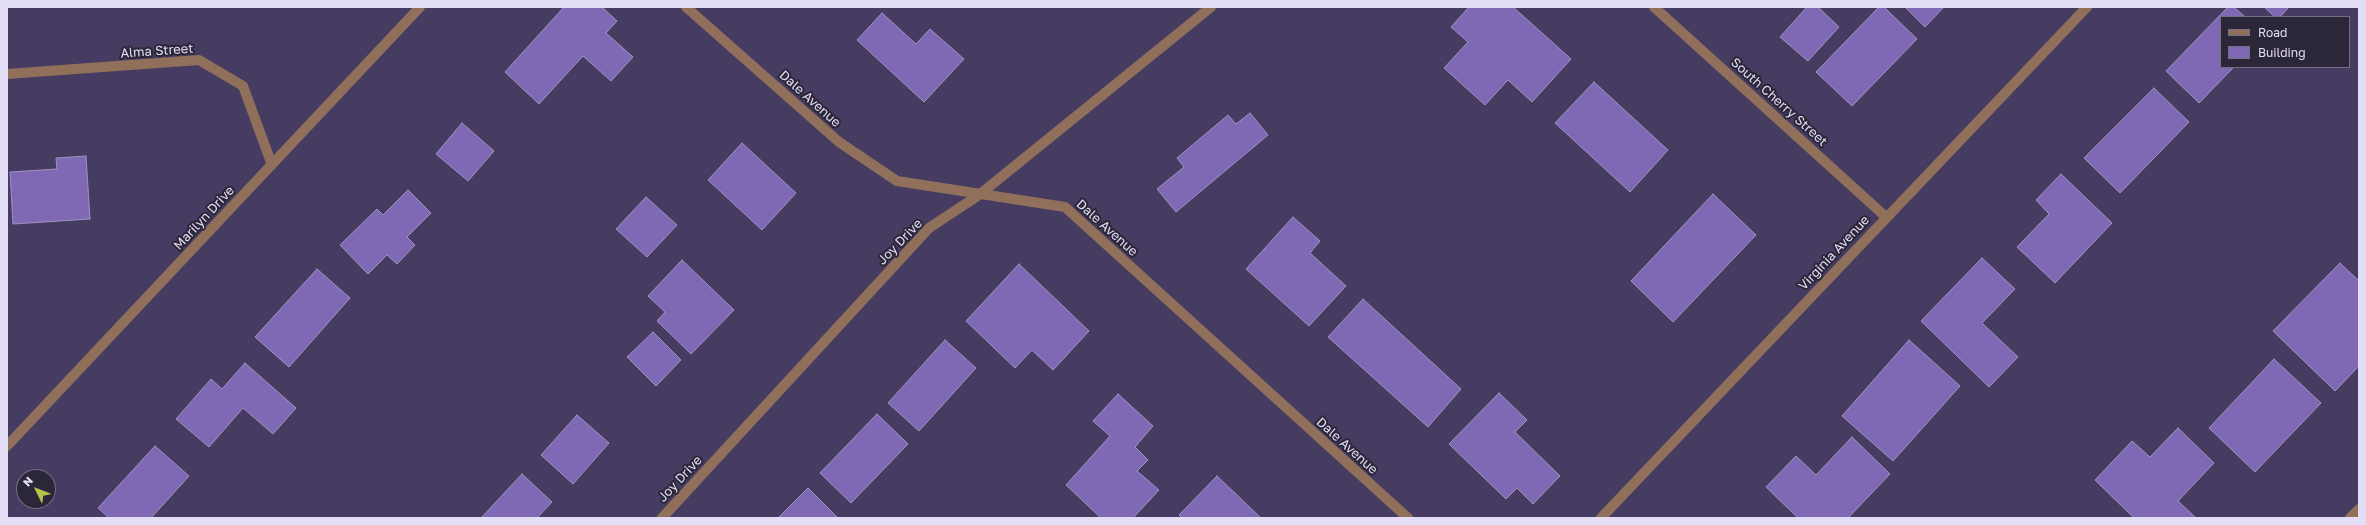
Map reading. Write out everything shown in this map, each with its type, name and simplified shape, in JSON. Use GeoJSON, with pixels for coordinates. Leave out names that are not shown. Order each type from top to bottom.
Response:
{"type":"FeatureCollection","features":[{"type":"Feature","properties":{"kind":"street","name":"Marilyn Drive"},"geometry":{"type":"LineString","coordinates":[[7,446],[420,7]]}},
{"type":"Feature","properties":{"kind":"street","name":"Dale Avenue"},"geometry":{"type":"LineString","coordinates":[[686,7],[838,142],[897,181],[979,195],[1065,207],[1408,518]]}},
{"type":"Feature","properties":{"kind":"street","name":"Joy Drive"},"geometry":{"type":"LineString","coordinates":[[662,518],[929,228],[979,195],[1211,7]]}},
{"type":"Feature","properties":{"kind":"street","name":"South Cherry Street"},"geometry":{"type":"LineString","coordinates":[[1654,7],[1886,217]]}},
{"type":"Feature","properties":{"kind":"street","name":"Virginia Avenue"},"geometry":{"type":"LineString","coordinates":[[1601,518],[2087,7]]}},
{"type":"Feature","properties":{"kind":"street","name":"Alma Street"},"geometry":{"type":"LineString","coordinates":[[7,74],[200,60],[243,86],[272,165]]}},
{"type":"Feature","properties":{"kind":"street"},"geometry":{"type":"LineString","coordinates":[[2350,518],[2359,509]]}},
{"type":"Feature","properties":{"kind":"building"},"geometry":{"type":"Polygon","coordinates":[[[564,7],[602,7],[617,21],[606,33],[633,57],[611,81],[583,56],[539,104],[505,72],[564,7]]]}},
{"type":"Feature","properties":{"kind":"building"},"geometry":{"type":"Polygon","coordinates":[[[1469,7],[1513,7],[1571,59],[1532,102],[1508,80],[1485,105],[1444,68],[1468,42],[1451,27],[1469,7]]]}},
{"type":"Feature","properties":{"kind":"building"},"geometry":{"type":"Polygon","coordinates":[[[1807,7],[1818,7],[1839,27],[1808,61],[1780,37],[1807,7]]]}},
{"type":"Feature","properties":{"kind":"building"},"geometry":{"type":"Polygon","coordinates":[[[1879,7],[1884,7],[1917,39],[1852,106],[1816,72],[1879,7]]]}},
{"type":"Feature","properties":{"kind":"building"},"geometry":{"type":"Polygon","coordinates":[[[1905,7],[1944,7],[1925,27],[1905,7]]]}},
{"type":"Feature","properties":{"kind":"building"},"geometry":{"type":"Polygon","coordinates":[[[2228,7],[2234,7],[2244,16],[2220,16],[2220,68],[2233,68],[2199,103],[2166,71],[2228,7]]]}},
{"type":"Feature","properties":{"kind":"building"},"geometry":{"type":"Polygon","coordinates":[[[2264,7],[2289,7],[2281,16],[2274,16],[2264,7]]]}},
{"type":"Feature","properties":{"kind":"building"},"geometry":{"type":"Polygon","coordinates":[[[882,13],[916,44],[930,29],[964,59],[924,102],[857,40],[882,13]]]}},
{"type":"Feature","properties":{"kind":"building"},"geometry":{"type":"Polygon","coordinates":[[[1594,82],[1668,150],[1630,192],[1555,123],[1594,82]]]}},
{"type":"Feature","properties":{"kind":"building"},"geometry":{"type":"Polygon","coordinates":[[[2154,88],[2189,122],[2120,193],[2084,158],[2154,88]]]}},
{"type":"Feature","properties":{"kind":"building"},"geometry":{"type":"Polygon","coordinates":[[[1250,113],[1268,135],[1176,212],[1157,189],[1184,167],[1177,158],[1228,115],[1236,124],[1250,113]]]}},
{"type":"Feature","properties":{"kind":"building"},"geometry":{"type":"Polygon","coordinates":[[[462,123],[494,151],[468,181],[436,154],[462,123]]]}},
{"type":"Feature","properties":{"kind":"building"},"geometry":{"type":"Polygon","coordinates":[[[742,143],[796,193],[762,230],[708,180],[742,143]]]}},
{"type":"Feature","properties":{"kind":"building"},"geometry":{"type":"Polygon","coordinates":[[[86,156],[90,219],[13,224],[10,172],[57,169],[56,158],[86,156]]]}},
{"type":"Feature","properties":{"kind":"building"},"geometry":{"type":"Polygon","coordinates":[[[2061,174],[2112,223],[2055,283],[2017,247],[2049,214],[2036,200],[2061,174]]]}},
{"type":"Feature","properties":{"kind":"building"},"geometry":{"type":"Polygon","coordinates":[[[408,190],[431,213],[407,237],[415,245],[397,264],[387,255],[368,274],[340,245],[377,209],[383,215],[408,190]]]}},
{"type":"Feature","properties":{"kind":"building"},"geometry":{"type":"Polygon","coordinates":[[[1713,194],[1756,235],[1673,322],[1631,281],[1713,194]]]}},
{"type":"Feature","properties":{"kind":"building"},"geometry":{"type":"Polygon","coordinates":[[[646,197],[677,225],[647,257],[616,229],[646,197]]]}},
{"type":"Feature","properties":{"kind":"building"},"geometry":{"type":"Polygon","coordinates":[[[1293,217],[1320,241],[1310,253],[1346,286],[1309,326],[1246,269],[1293,217]]]}},
{"type":"Feature","properties":{"kind":"building"},"geometry":{"type":"Polygon","coordinates":[[[1982,258],[2015,289],[1982,323],[2018,357],[1989,387],[1921,321],[1982,258]]]}},
{"type":"Feature","properties":{"kind":"building"},"geometry":{"type":"Polygon","coordinates":[[[682,260],[734,310],[691,354],[657,321],[665,312],[648,296],[682,260]]]}},
{"type":"Feature","properties":{"kind":"building"},"geometry":{"type":"Polygon","coordinates":[[[2340,263],[2359,281],[2359,366],[2335,391],[2273,331],[2340,263]]]}},
{"type":"Feature","properties":{"kind":"building"},"geometry":{"type":"Polygon","coordinates":[[[1019,264],[1089,331],[1053,370],[1032,350],[1015,368],[966,321],[1019,264]]]}},
{"type":"Feature","properties":{"kind":"building"},"geometry":{"type":"Polygon","coordinates":[[[317,269],[350,298],[289,367],[255,337],[317,269]]]}},
{"type":"Feature","properties":{"kind":"building"},"geometry":{"type":"Polygon","coordinates":[[[1363,299],[1461,389],[1428,427],[1328,337],[1363,299]]]}},
{"type":"Feature","properties":{"kind":"building"},"geometry":{"type":"Polygon","coordinates":[[[653,332],[681,360],[656,386],[627,357],[653,332]]]}},
{"type":"Feature","properties":{"kind":"building"},"geometry":{"type":"Polygon","coordinates":[[[945,340],[976,368],[919,431],[888,403],[945,340]]]}},
{"type":"Feature","properties":{"kind":"building"},"geometry":{"type":"Polygon","coordinates":[[[1909,340],[1960,386],[1893,461],[1842,416],[1909,340]]]}},
{"type":"Feature","properties":{"kind":"building"},"geometry":{"type":"Polygon","coordinates":[[[2274,359],[2321,403],[2255,472],[2209,428],[2274,359]]]}},
{"type":"Feature","properties":{"kind":"building"},"geometry":{"type":"Polygon","coordinates":[[[245,363],[296,408],[273,434],[243,408],[209,447],[176,419],[211,379],[222,389],[245,363]]]}},
{"type":"Feature","properties":{"kind":"building"},"geometry":{"type":"Polygon","coordinates":[[[1499,393],[1527,420],[1515,432],[1560,476],[1533,504],[1517,488],[1506,499],[1449,444],[1499,393]]]}},
{"type":"Feature","properties":{"kind":"building"},"geometry":{"type":"Polygon","coordinates":[[[1118,394],[1153,426],[1135,447],[1148,460],[1137,471],[1159,490],[1133,518],[1101,518],[1066,485],[1110,436],[1093,421],[1118,394]]]}},
{"type":"Feature","properties":{"kind":"building"},"geometry":{"type":"Polygon","coordinates":[[[877,414],[908,444],[851,503],[820,473],[877,414]]]}},
{"type":"Feature","properties":{"kind":"building"},"geometry":{"type":"Polygon","coordinates":[[[577,415],[609,443],[573,484],[541,455],[577,415]]]}},
{"type":"Feature","properties":{"kind":"building"},"geometry":{"type":"Polygon","coordinates":[[[2178,428],[2214,463],[2178,501],[2196,518],[2134,518],[2095,480],[2132,441],[2150,457],[2178,428]]]}},
{"type":"Feature","properties":{"kind":"building"},"geometry":{"type":"Polygon","coordinates":[[[1852,437],[1890,474],[1848,518],[1798,518],[1766,487],[1796,456],[1816,475],[1852,437]]]}},
{"type":"Feature","properties":{"kind":"building"},"geometry":{"type":"Polygon","coordinates":[[[155,446],[189,476],[151,518],[109,518],[98,508],[155,446]]]}},
{"type":"Feature","properties":{"kind":"building"},"geometry":{"type":"Polygon","coordinates":[[[522,474],[552,502],[537,518],[481,518],[522,474]]]}},
{"type":"Feature","properties":{"kind":"building"},"geometry":{"type":"Polygon","coordinates":[[[1217,476],[1261,518],[1182,518],[1179,515],[1217,476]]]}},
{"type":"Feature","properties":{"kind":"building"},"geometry":{"type":"Polygon","coordinates":[[[808,488],[838,518],[778,518],[808,488]]]}}]}
